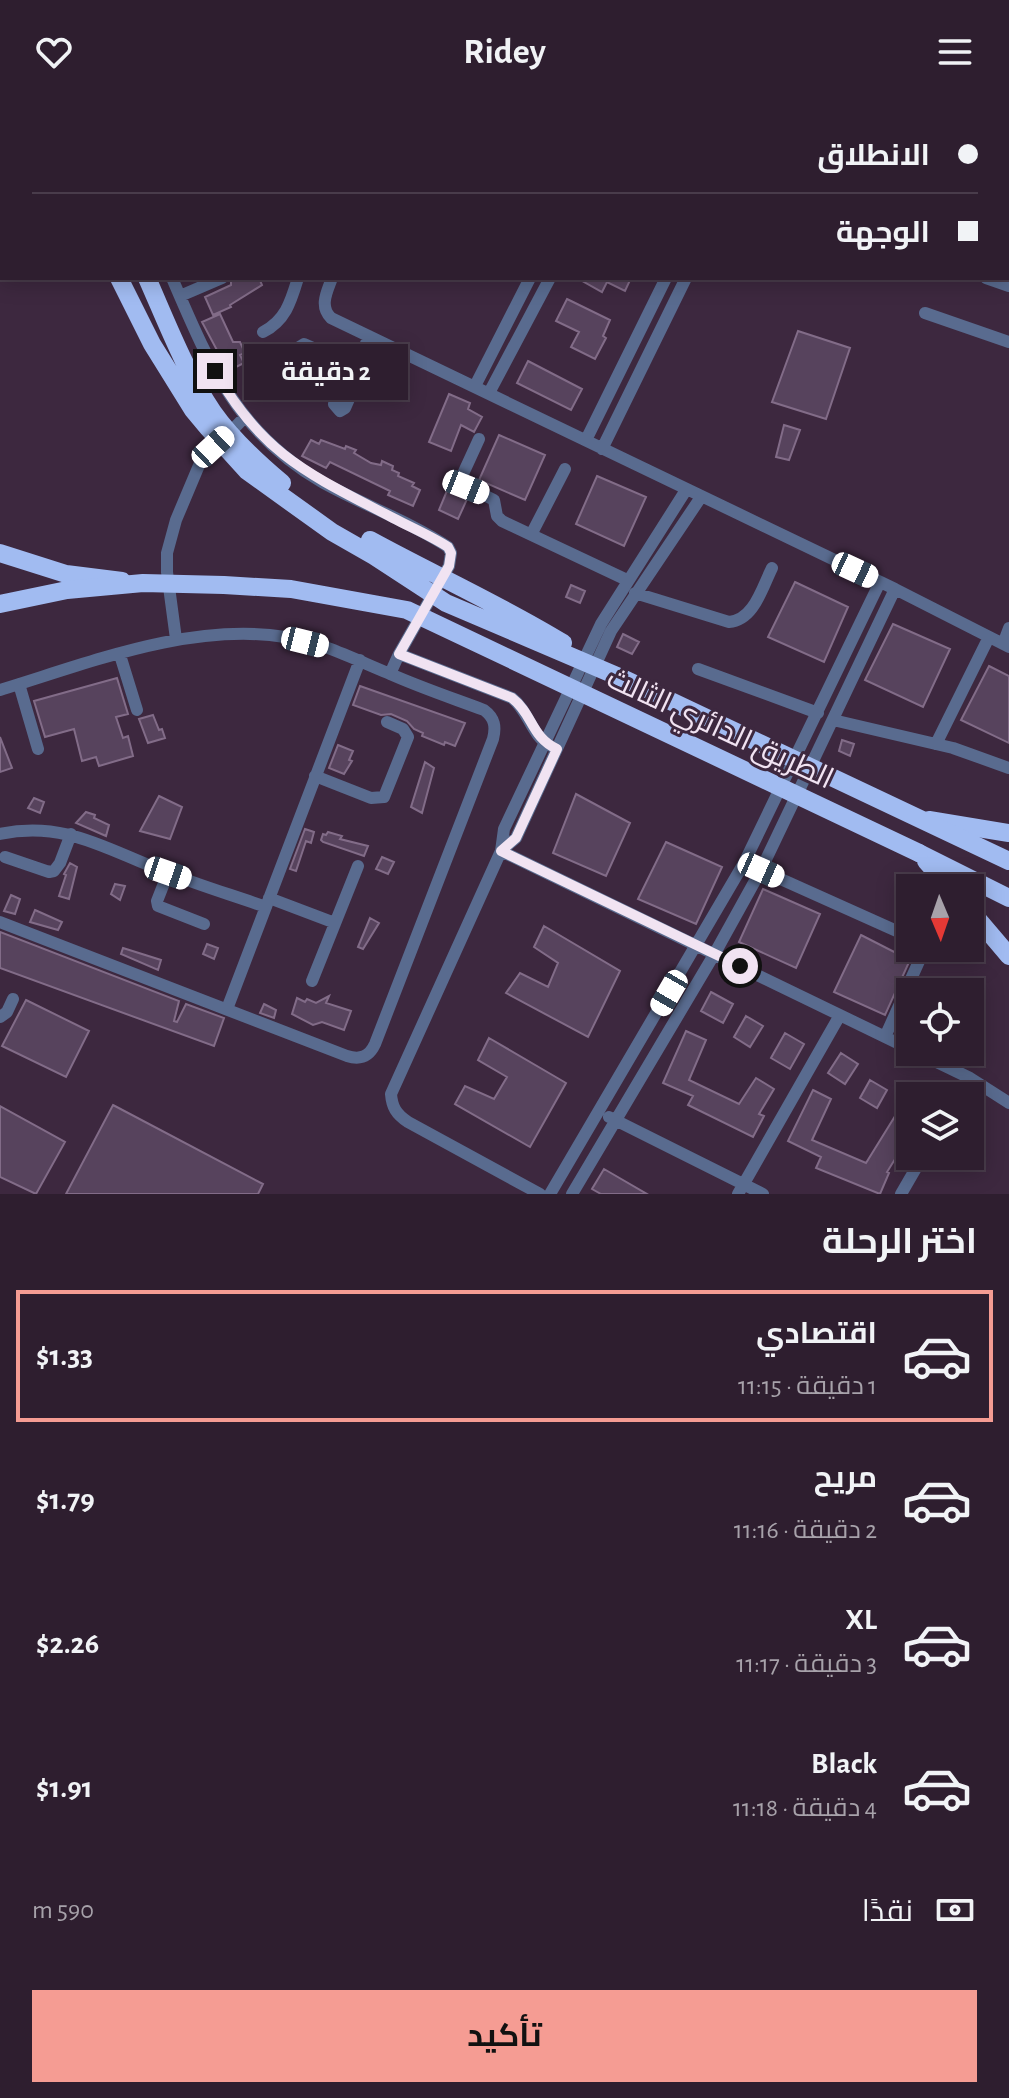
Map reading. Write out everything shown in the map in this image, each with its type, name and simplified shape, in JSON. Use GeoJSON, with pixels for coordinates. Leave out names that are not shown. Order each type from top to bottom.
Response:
{"type":"FeatureCollection","features":[{"type":"Feature","properties":{"kind":"highway","name":"الطريق الدائري الثالث"},"geometry":{"type":"LineString","coordinates":[[120,280],[152,344],[193,410],[247,471],[332,532],[446,603],[624,679],[1009,861]]}},
{"type":"Feature","properties":{"kind":"highway"},"geometry":{"type":"LineString","coordinates":[[148,280],[174,339],[214,413],[263,466],[301,499],[319,513],[451,584],[519,616],[624,679]]}},
{"type":"Feature","properties":{"kind":"highway"},"geometry":{"type":"LineString","coordinates":[[0,553],[66,574],[143,583]]}},
{"type":"Feature","properties":{"kind":"highway","name":"الطريق الدائري الثالث"},"geometry":{"type":"LineString","coordinates":[[143,583],[291,589],[407,610],[1009,898]]}},
{"type":"Feature","properties":{"kind":"highway"},"geometry":{"type":"LineString","coordinates":[[0,604],[67,590],[143,583]]}},
{"type":"Feature","properties":{"kind":"highway"},"geometry":{"type":"LineString","coordinates":[[915,818],[1006,832]]}},
{"type":"Feature","properties":{"kind":"highway"},"geometry":{"type":"LineString","coordinates":[[919,853],[938,874]]}},
{"type":"Feature","properties":{"kind":"highway"},"geometry":{"type":"LineString","coordinates":[[984,927],[1009,956]]}},
{"type":"Feature","properties":{"kind":"street"},"geometry":{"type":"LineString","coordinates":[[173,280],[215,371],[244,418],[272,446],[296,466],[448,547],[451,553],[449,566],[390,674]]}},
{"type":"Feature","properties":{"kind":"street"},"geometry":{"type":"LineString","coordinates":[[180,296],[217,280]]}},
{"type":"Feature","properties":{"kind":"street"},"geometry":{"type":"LineString","coordinates":[[263,332],[286,313],[297,280]]}},
{"type":"Feature","properties":{"kind":"street"},"geometry":{"type":"LineString","coordinates":[[331,280],[324,304],[327,314],[369,336],[895,589],[1006,646],[1009,628]]}},
{"type":"Feature","properties":{"kind":"street"},"geometry":{"type":"LineString","coordinates":[[475,386],[529,280]]}},
{"type":"Feature","properties":{"kind":"street"},"geometry":{"type":"LineString","coordinates":[[489,393],[549,280]]}},
{"type":"Feature","properties":{"kind":"street"},"geometry":{"type":"LineString","coordinates":[[586,440],[665,280]]}},
{"type":"Feature","properties":{"kind":"street"},"geometry":{"type":"LineString","coordinates":[[602,449],[685,280]]}},
{"type":"Feature","properties":{"kind":"street"},"geometry":{"type":"LineString","coordinates":[[925,313],[1009,342]]}},
{"type":"Feature","properties":{"kind":"street"},"geometry":{"type":"LineString","coordinates":[[281,383],[296,349],[304,344],[355,371],[369,336]]}},
{"type":"Feature","properties":{"kind":"street"},"geometry":{"type":"LineString","coordinates":[[176,639],[167,553],[176,520],[200,463],[244,418]]}},
{"type":"Feature","properties":{"kind":"street"},"geometry":{"type":"LineString","coordinates":[[479,439],[462,483],[494,500],[499,518],[627,580]]}},
{"type":"Feature","properties":{"kind":"street"},"geometry":{"type":"LineString","coordinates":[[532,533],[565,469]]}},
{"type":"Feature","properties":{"kind":"street"},"geometry":{"type":"LineString","coordinates":[[551,746],[596,634],[686,490]]}},
{"type":"Feature","properties":{"kind":"street"},"geometry":{"type":"LineString","coordinates":[[540,1194],[408,1122],[398,1115],[392,1105],[391,1094],[501,851],[504,829],[611,631],[701,497]]}},
{"type":"Feature","properties":{"kind":"street"},"geometry":{"type":"LineString","coordinates":[[635,593],[729,622],[737,621],[751,610],[772,568]]}},
{"type":"Feature","properties":{"kind":"street"},"geometry":{"type":"LineString","coordinates":[[550,1194],[744,863],[880,582]]}},
{"type":"Feature","properties":{"kind":"street"},"geometry":{"type":"LineString","coordinates":[[572,1194],[761,870],[895,589]]}},
{"type":"Feature","properties":{"kind":"street"},"geometry":{"type":"LineString","coordinates":[[0,690],[176,639],[210,634],[261,634],[324,646],[360,660],[484,710],[490,714],[495,727],[375,1044],[367,1055],[354,1058],[0,922]]}},
{"type":"Feature","properties":{"kind":"street"},"geometry":{"type":"LineString","coordinates":[[936,744],[989,637]]}},
{"type":"Feature","properties":{"kind":"street"},"geometry":{"type":"LineString","coordinates":[[399,654],[512,698],[551,746]]}},
{"type":"Feature","properties":{"kind":"street"},"geometry":{"type":"LineString","coordinates":[[120,655],[137,710]]}},
{"type":"Feature","properties":{"kind":"street"},"geometry":{"type":"LineString","coordinates":[[227,1009],[360,660]]}},
{"type":"Feature","properties":{"kind":"street"},"geometry":{"type":"LineString","coordinates":[[698,669],[818,713]]}},
{"type":"Feature","properties":{"kind":"street"},"geometry":{"type":"LineString","coordinates":[[19,684],[38,749]]}},
{"type":"Feature","properties":{"kind":"street"},"geometry":{"type":"LineString","coordinates":[[833,720],[936,744],[1009,768]]}},
{"type":"Feature","properties":{"kind":"street"},"geometry":{"type":"LineString","coordinates":[[315,776],[371,798],[384,797],[408,737],[403,729],[387,722]]}},
{"type":"Feature","properties":{"kind":"street"},"geometry":{"type":"LineString","coordinates":[[0,834],[45,829],[71,834],[168,873],[335,923]]}},
{"type":"Feature","properties":{"kind":"street"},"geometry":{"type":"LineString","coordinates":[[5,857],[54,871],[71,834]]}},
{"type":"Feature","properties":{"kind":"street"},"geometry":{"type":"LineString","coordinates":[[501,851],[896,1042]]}},
{"type":"Feature","properties":{"kind":"street"},"geometry":{"type":"LineString","coordinates":[[744,863],[896,931]]}},
{"type":"Feature","properties":{"kind":"street"},"geometry":{"type":"LineString","coordinates":[[312,981],[358,866]]}},
{"type":"Feature","properties":{"kind":"street"},"geometry":{"type":"LineString","coordinates":[[168,873],[157,904],[204,924]]}},
{"type":"Feature","properties":{"kind":"street"},"geometry":{"type":"LineString","coordinates":[[885,1037],[919,962]]}},
{"type":"Feature","properties":{"kind":"street"},"geometry":{"type":"LineString","coordinates":[[0,1017],[7,1012],[13,999]]}},
{"type":"Feature","properties":{"kind":"street"},"geometry":{"type":"LineString","coordinates":[[741,1189],[840,1015]]}},
{"type":"Feature","properties":{"kind":"street"},"geometry":{"type":"LineString","coordinates":[[945,1066],[1009,1103]]}},
{"type":"Feature","properties":{"kind":"street"},"geometry":{"type":"LineString","coordinates":[[968,1082],[970,1078]]}},
{"type":"Feature","properties":{"kind":"street"},"geometry":{"type":"LineString","coordinates":[[600,1111],[741,1189],[763,1194]]}},
{"type":"Feature","properties":{"kind":"street"},"geometry":{"type":"LineString","coordinates":[[901,1194],[915,1170]]}},
{"type":"Feature","properties":{"kind":"building"},"geometry":{"type":"Polygon","coordinates":[[[231,280],[260,280],[262,285],[231,307],[213,315],[205,297],[231,285],[231,280]]]}},
{"type":"Feature","properties":{"kind":"building"},"geometry":{"type":"Polygon","coordinates":[[[581,280],[630,280],[625,291],[607,282],[602,292],[581,280]]]}},
{"type":"Feature","properties":{"kind":"building"},"geometry":{"type":"Polygon","coordinates":[[[567,299],[610,320],[603,336],[606,338],[595,359],[571,347],[579,332],[556,321],[567,299]]]}},
{"type":"Feature","properties":{"kind":"building"},"geometry":{"type":"Polygon","coordinates":[[[220,314],[233,342],[240,342],[245,353],[240,355],[244,363],[228,371],[202,322],[220,314]]]}},
{"type":"Feature","properties":{"kind":"building"},"geometry":{"type":"Polygon","coordinates":[[[798,331],[850,348],[826,419],[772,402],[798,331]]]}},
{"type":"Feature","properties":{"kind":"building"},"geometry":{"type":"Polygon","coordinates":[[[528,361],[582,389],[571,410],[517,383],[528,361]]]}},
{"type":"Feature","properties":{"kind":"building"},"geometry":{"type":"Polygon","coordinates":[[[449,394],[470,403],[468,409],[482,417],[474,432],[461,425],[451,451],[429,442],[449,394]]]}},
{"type":"Feature","properties":{"kind":"building"},"geometry":{"type":"Polygon","coordinates":[[[784,425],[800,430],[789,460],[776,457],[784,425]]]}},
{"type":"Feature","properties":{"kind":"building"},"geometry":{"type":"Polygon","coordinates":[[[499,435],[545,455],[525,500],[479,480],[499,435]]]}},
{"type":"Feature","properties":{"kind":"building"},"geometry":{"type":"Polygon","coordinates":[[[311,440],[319,444],[321,440],[345,449],[346,446],[371,463],[381,465],[382,461],[393,466],[392,470],[399,473],[398,476],[414,483],[412,486],[420,490],[413,506],[388,495],[390,491],[330,462],[326,468],[302,456],[311,440]]]}},
{"type":"Feature","properties":{"kind":"building"},"geometry":{"type":"Polygon","coordinates":[[[597,476],[646,497],[624,546],[576,524],[597,476]]]}},
{"type":"Feature","properties":{"kind":"building"},"geometry":{"type":"Polygon","coordinates":[[[449,486],[468,497],[458,519],[439,510],[449,486]]]}},
{"type":"Feature","properties":{"kind":"building"},"geometry":{"type":"Polygon","coordinates":[[[795,582],[848,607],[824,662],[768,637],[795,582]]]}},
{"type":"Feature","properties":{"kind":"building"},"geometry":{"type":"Polygon","coordinates":[[[571,585],[585,591],[580,603],[566,597],[571,585]]]}},
{"type":"Feature","properties":{"kind":"building"},"geometry":{"type":"Polygon","coordinates":[[[893,624],[950,649],[923,707],[865,680],[893,624]]]}},
{"type":"Feature","properties":{"kind":"building"},"geometry":{"type":"Polygon","coordinates":[[[623,634],[639,642],[632,654],[617,647],[623,634]]]}},
{"type":"Feature","properties":{"kind":"building"},"geometry":{"type":"Polygon","coordinates":[[[989,666],[1009,676],[1009,743],[961,720],[989,666]]]}},
{"type":"Feature","properties":{"kind":"building"},"geometry":{"type":"Polygon","coordinates":[[[117,678],[128,714],[116,717],[123,738],[128,736],[133,756],[99,766],[96,757],[82,761],[74,729],[45,737],[34,701],[117,678]]]}},
{"type":"Feature","properties":{"kind":"building"},"geometry":{"type":"Polygon","coordinates":[[[360,686],[465,723],[455,746],[422,736],[423,733],[407,721],[391,714],[381,715],[353,705],[360,686]]]}},
{"type":"Feature","properties":{"kind":"building"},"geometry":{"type":"Polygon","coordinates":[[[153,715],[165,738],[148,743],[139,719],[153,715]]]}},
{"type":"Feature","properties":{"kind":"building"},"geometry":{"type":"Polygon","coordinates":[[[0,737],[12,768],[0,772],[0,737]]]}},
{"type":"Feature","properties":{"kind":"building"},"geometry":{"type":"Polygon","coordinates":[[[842,740],[854,744],[850,756],[839,751],[842,740]]]}},
{"type":"Feature","properties":{"kind":"building"},"geometry":{"type":"Polygon","coordinates":[[[338,745],[353,751],[349,760],[352,761],[344,774],[329,768],[338,745]]]}},
{"type":"Feature","properties":{"kind":"building"},"geometry":{"type":"Polygon","coordinates":[[[425,762],[434,768],[422,813],[411,807],[425,762]]]}},
{"type":"Feature","properties":{"kind":"building"},"geometry":{"type":"Polygon","coordinates":[[[576,794],[630,823],[606,876],[553,853],[576,794]]]}},
{"type":"Feature","properties":{"kind":"building"},"geometry":{"type":"Polygon","coordinates":[[[159,796],[182,807],[170,839],[140,831],[159,796]]]}},
{"type":"Feature","properties":{"kind":"building"},"geometry":{"type":"Polygon","coordinates":[[[34,798],[44,802],[40,813],[28,808],[34,798]]]}},
{"type":"Feature","properties":{"kind":"building"},"geometry":{"type":"Polygon","coordinates":[[[86,812],[109,825],[106,836],[76,823],[86,812]]]}},
{"type":"Feature","properties":{"kind":"building"},"geometry":{"type":"Polygon","coordinates":[[[305,829],[314,832],[311,843],[306,841],[296,871],[290,869],[305,829]]]}},
{"type":"Feature","properties":{"kind":"building"},"geometry":{"type":"Polygon","coordinates":[[[328,832],[342,836],[340,839],[368,846],[364,856],[323,842],[323,834],[328,832]]]}},
{"type":"Feature","properties":{"kind":"building"},"geometry":{"type":"Polygon","coordinates":[[[666,842],[722,867],[696,924],[638,899],[666,842]]]}},
{"type":"Feature","properties":{"kind":"building"},"geometry":{"type":"Polygon","coordinates":[[[382,857],[394,862],[388,874],[376,869],[382,857]]]}},
{"type":"Feature","properties":{"kind":"building"},"geometry":{"type":"Polygon","coordinates":[[[70,863],[77,867],[69,899],[59,896],[70,863]]]}},
{"type":"Feature","properties":{"kind":"building"},"geometry":{"type":"Polygon","coordinates":[[[115,884],[125,886],[120,900],[111,894],[115,884]]]}},
{"type":"Feature","properties":{"kind":"building"},"geometry":{"type":"Polygon","coordinates":[[[763,889],[820,914],[796,968],[739,942],[763,889]]]}},
{"type":"Feature","properties":{"kind":"building"},"geometry":{"type":"Polygon","coordinates":[[[11,895],[20,899],[15,914],[4,911],[11,895]]]}},
{"type":"Feature","properties":{"kind":"building"},"geometry":{"type":"Polygon","coordinates":[[[35,910],[62,922],[58,930],[30,922],[35,910]]]}},
{"type":"Feature","properties":{"kind":"building"},"geometry":{"type":"Polygon","coordinates":[[[370,918],[379,923],[363,949],[358,947],[370,918]]]}},
{"type":"Feature","properties":{"kind":"building"},"geometry":{"type":"Polygon","coordinates":[[[544,926],[620,971],[588,1037],[506,993],[520,973],[548,987],[558,963],[534,947],[544,926]]]}},
{"type":"Feature","properties":{"kind":"building"},"geometry":{"type":"Polygon","coordinates":[[[0,932],[179,1001],[174,1021],[177,1022],[186,1004],[224,1018],[214,1046],[0,968],[0,932]]]}},
{"type":"Feature","properties":{"kind":"building"},"geometry":{"type":"Polygon","coordinates":[[[861,935],[896,953],[896,962],[909,962],[902,978],[896,978],[896,991],[885,1015],[834,992],[861,935]]]}},
{"type":"Feature","properties":{"kind":"building"},"geometry":{"type":"Polygon","coordinates":[[[207,944],[218,948],[214,959],[203,954],[207,944]]]}},
{"type":"Feature","properties":{"kind":"building"},"geometry":{"type":"Polygon","coordinates":[[[123,948],[161,960],[158,970],[121,954],[123,948]]]}},
{"type":"Feature","properties":{"kind":"building"},"geometry":{"type":"Polygon","coordinates":[[[711,992],[733,1004],[723,1023],[701,1011],[711,992]]]}},
{"type":"Feature","properties":{"kind":"building"},"geometry":{"type":"Polygon","coordinates":[[[329,996],[326,1003],[351,1011],[344,1030],[322,1022],[313,1025],[292,1014],[297,998],[316,1003],[329,996]]]}},
{"type":"Feature","properties":{"kind":"building"},"geometry":{"type":"Polygon","coordinates":[[[26,1000],[89,1031],[66,1077],[2,1046],[26,1000]]]}},
{"type":"Feature","properties":{"kind":"building"},"geometry":{"type":"Polygon","coordinates":[[[264,1004],[276,1010],[274,1018],[260,1013],[264,1004]]]}},
{"type":"Feature","properties":{"kind":"building"},"geometry":{"type":"Polygon","coordinates":[[[746,1016],[763,1026],[750,1047],[734,1037],[746,1016]]]}},
{"type":"Feature","properties":{"kind":"building"},"geometry":{"type":"Polygon","coordinates":[[[686,1031],[706,1040],[689,1080],[739,1104],[756,1078],[774,1089],[759,1114],[764,1116],[753,1137],[688,1105],[693,1096],[663,1083],[686,1031]]]}},
{"type":"Feature","properties":{"kind":"building"},"geometry":{"type":"Polygon","coordinates":[[[785,1033],[804,1044],[790,1069],[771,1058],[785,1033]]]}},
{"type":"Feature","properties":{"kind":"building"},"geometry":{"type":"Polygon","coordinates":[[[489,1038],[566,1083],[530,1147],[455,1104],[465,1086],[494,1099],[507,1077],[478,1060],[489,1038]]]}},
{"type":"Feature","properties":{"kind":"building"},"geometry":{"type":"Polygon","coordinates":[[[841,1053],[858,1064],[845,1084],[828,1073],[841,1053]]]}},
{"type":"Feature","properties":{"kind":"building"},"geometry":{"type":"Polygon","coordinates":[[[870,1080],[887,1090],[877,1108],[860,1098],[870,1080]]]}},
{"type":"Feature","properties":{"kind":"building"},"geometry":{"type":"Polygon","coordinates":[[[813,1090],[831,1099],[812,1140],[866,1163],[896,1115],[896,1158],[887,1172],[880,1194],[816,1168],[821,1157],[788,1141],[813,1090]]]}},
{"type":"Feature","properties":{"kind":"building"},"geometry":{"type":"Polygon","coordinates":[[[113,1105],[263,1184],[258,1194],[66,1194],[113,1105]]]}},
{"type":"Feature","properties":{"kind":"building"},"geometry":{"type":"Polygon","coordinates":[[[0,1106],[65,1142],[36,1194],[0,1177],[0,1106]]]}},
{"type":"Feature","properties":{"kind":"building"},"geometry":{"type":"Polygon","coordinates":[[[604,1169],[647,1194],[601,1194],[592,1189],[604,1169]]]}},
{"type":"Feature","properties":{"kind":"route"},"geometry":{"type":"LineString","coordinates":[[215,371],[244,418],[296,466],[448,547],[451,553],[449,566],[399,654],[512,698],[525,712],[544,743],[557,749],[516,838],[501,851],[740,966]]}}]}
